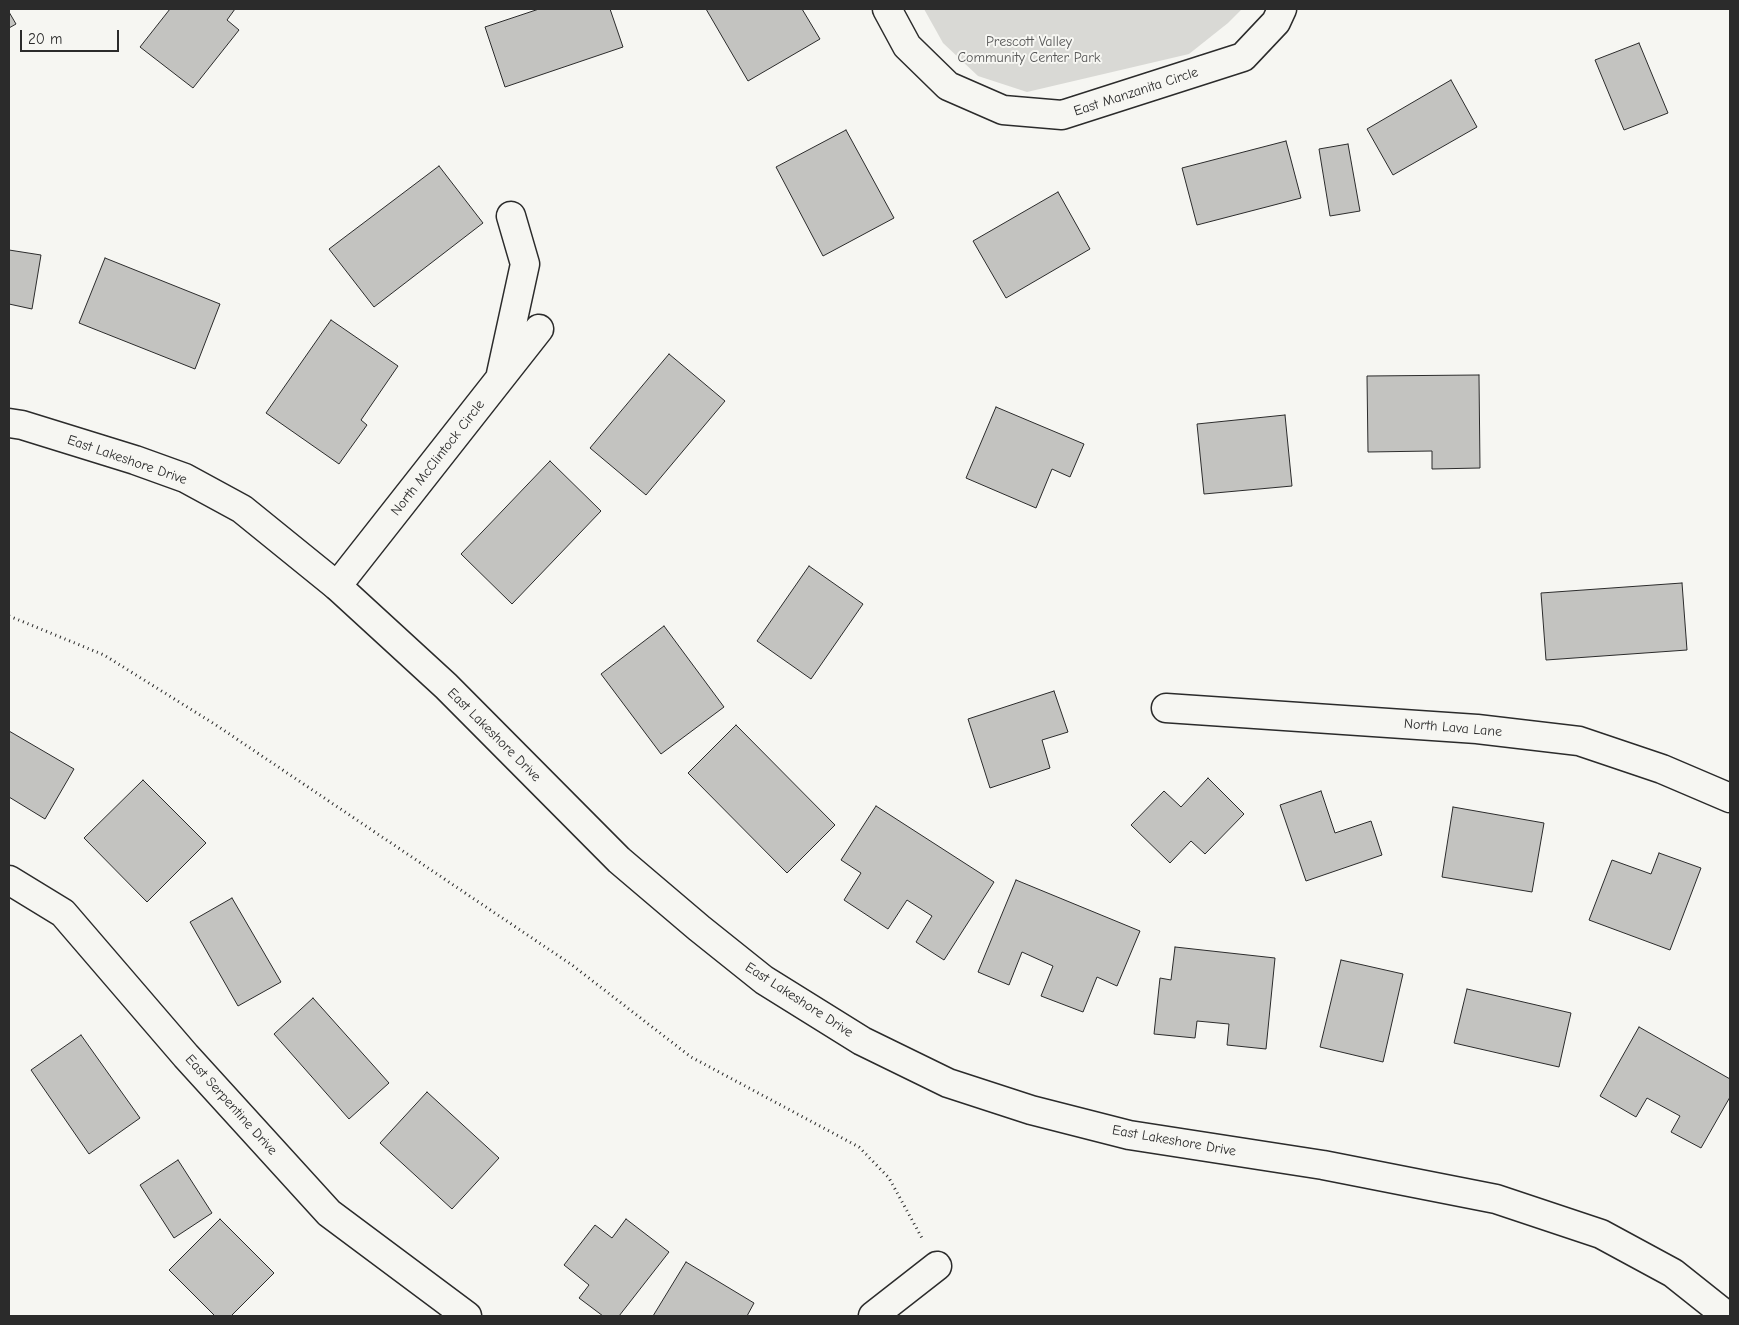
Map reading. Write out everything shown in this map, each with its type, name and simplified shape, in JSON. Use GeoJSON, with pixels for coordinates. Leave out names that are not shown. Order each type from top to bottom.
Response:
{"type":"FeatureCollection","features":[{"type":"Feature","properties":{"kind":"street","name":"East Manzanita Circle"},"geometry":{"type":"LineString","coordinates":[[887,9],[907,46],[948,86],[1003,110],[1062,115],[1243,57],[1276,22],[1282,9]]}},
{"type":"Feature","properties":{"kind":"street"},"geometry":{"type":"LineString","coordinates":[[499,380],[525,264],[511,216]]}},
{"type":"Feature","properties":{"kind":"street","name":"North McClintock Circle"},"geometry":{"type":"LineString","coordinates":[[337,586],[540,330]]}},
{"type":"Feature","properties":{"kind":"street","name":"East Lakeshore Drive"},"geometry":{"type":"LineString","coordinates":[[9,423],[22,425],[125,457],[185,478],[242,509],[337,586],[446,686],[619,860],[698,928],[764,980],[862,1040],[948,1083],[1031,1110],[1129,1135],[1323,1165],[1496,1199],[1601,1234],[1673,1273],[1727,1316]]}},
{"type":"Feature","properties":{"kind":"street","name":"North Lava Lane"},"geometry":{"type":"LineString","coordinates":[[1166,708],[1477,729],[1579,741],[1662,769],[1730,798]]}},
{"type":"Feature","properties":{"kind":"street","name":"East Serpentine Drive"},"geometry":{"type":"LineString","coordinates":[[9,880],[63,913],[186,1056],[329,1213],[467,1316]]}},
{"type":"Feature","properties":{"kind":"street"},"geometry":{"type":"LineString","coordinates":[[873,1316],[936,1266]]}},
{"type":"Feature","properties":{"kind":"path"},"geometry":{"type":"LineString","coordinates":[[9,616],[104,655],[216,725],[572,965],[691,1057],[859,1147],[889,1178],[936,1266]]}},
{"type":"Feature","properties":{"kind":"green space","name":"Prescott Valley Community Center Park"},"geometry":{"type":"Polygon","coordinates":[[[924,9],[1242,9],[1228,23],[1189,54],[1027,92],[978,76],[943,43],[924,9]]]}},
{"type":"Feature","properties":{"kind":"building"},"geometry":{"type":"Polygon","coordinates":[[[170,9],[235,9],[227,20],[239,30],[193,88],[140,47],[170,9]]]}},
{"type":"Feature","properties":{"kind":"building"},"geometry":{"type":"Polygon","coordinates":[[[539,9],[610,9],[623,47],[505,87],[485,27],[539,9]]]}},
{"type":"Feature","properties":{"kind":"building"},"geometry":{"type":"Polygon","coordinates":[[[706,9],[802,9],[820,39],[748,81],[706,9]]]}},
{"type":"Feature","properties":{"kind":"building"},"geometry":{"type":"Polygon","coordinates":[[[9,12],[16,24],[9,28],[9,12]]]}},
{"type":"Feature","properties":{"kind":"building"},"geometry":{"type":"Polygon","coordinates":[[[1639,43],[1668,113],[1624,130],[1595,60],[1639,43]]]}},
{"type":"Feature","properties":{"kind":"building"},"geometry":{"type":"Polygon","coordinates":[[[1451,80],[1477,127],[1393,175],[1367,129],[1451,80]]]}},
{"type":"Feature","properties":{"kind":"building"},"geometry":{"type":"Polygon","coordinates":[[[846,130],[894,218],[823,256],[776,167],[846,130]]]}},
{"type":"Feature","properties":{"kind":"building"},"geometry":{"type":"Polygon","coordinates":[[[1286,141],[1301,198],[1197,225],[1182,168],[1286,141]]]}},
{"type":"Feature","properties":{"kind":"building"},"geometry":{"type":"Polygon","coordinates":[[[1348,144],[1360,211],[1330,216],[1319,149],[1348,144]]]}},
{"type":"Feature","properties":{"kind":"building"},"geometry":{"type":"Polygon","coordinates":[[[439,166],[483,223],[374,307],[329,249],[439,166]]]}},
{"type":"Feature","properties":{"kind":"building"},"geometry":{"type":"Polygon","coordinates":[[[1058,192],[1090,249],[1006,298],[973,241],[1058,192]]]}},
{"type":"Feature","properties":{"kind":"building"},"geometry":{"type":"Polygon","coordinates":[[[9,250],[41,255],[32,309],[9,304],[9,250]]]}},
{"type":"Feature","properties":{"kind":"building"},"geometry":{"type":"Polygon","coordinates":[[[105,258],[220,304],[195,369],[79,323],[105,258]]]}},
{"type":"Feature","properties":{"kind":"building"},"geometry":{"type":"Polygon","coordinates":[[[331,320],[398,366],[361,420],[367,425],[339,464],[266,413],[331,320]]]}},
{"type":"Feature","properties":{"kind":"building"},"geometry":{"type":"Polygon","coordinates":[[[669,354],[725,401],[646,495],[590,448],[669,354]]]}},
{"type":"Feature","properties":{"kind":"building"},"geometry":{"type":"Polygon","coordinates":[[[1479,375],[1480,468],[1432,469],[1432,451],[1368,452],[1367,376],[1479,375]]]}},
{"type":"Feature","properties":{"kind":"building"},"geometry":{"type":"Polygon","coordinates":[[[996,407],[1084,444],[1070,477],[1052,469],[1036,508],[966,478],[996,407]]]}},
{"type":"Feature","properties":{"kind":"building"},"geometry":{"type":"Polygon","coordinates":[[[1285,415],[1292,486],[1204,494],[1197,424],[1285,415]]]}},
{"type":"Feature","properties":{"kind":"building"},"geometry":{"type":"Polygon","coordinates":[[[550,461],[601,511],[512,604],[461,554],[550,461]]]}},
{"type":"Feature","properties":{"kind":"building"},"geometry":{"type":"Polygon","coordinates":[[[809,566],[863,604],[811,679],[757,641],[809,566]]]}},
{"type":"Feature","properties":{"kind":"building"},"geometry":{"type":"Polygon","coordinates":[[[1682,583],[1687,650],[1546,660],[1541,593],[1682,583]]]}},
{"type":"Feature","properties":{"kind":"building"},"geometry":{"type":"Polygon","coordinates":[[[664,626],[724,707],[661,754],[601,674],[664,626]]]}},
{"type":"Feature","properties":{"kind":"building"},"geometry":{"type":"Polygon","coordinates":[[[1054,691],[1068,732],[1042,740],[1050,768],[990,788],[968,719],[1054,691]]]}},
{"type":"Feature","properties":{"kind":"building"},"geometry":{"type":"Polygon","coordinates":[[[736,725],[835,825],[787,873],[688,773],[736,725]]]}},
{"type":"Feature","properties":{"kind":"building"},"geometry":{"type":"Polygon","coordinates":[[[9,731],[74,769],[45,819],[9,797],[9,731]]]}},
{"type":"Feature","properties":{"kind":"building"},"geometry":{"type":"Polygon","coordinates":[[[1208,778],[1244,814],[1205,854],[1191,841],[1170,863],[1131,825],[1164,791],[1181,807],[1208,778]]]}},
{"type":"Feature","properties":{"kind":"building"},"geometry":{"type":"Polygon","coordinates":[[[143,780],[206,843],[147,902],[84,838],[143,780]]]}},
{"type":"Feature","properties":{"kind":"building"},"geometry":{"type":"Polygon","coordinates":[[[1321,791],[1335,833],[1371,821],[1382,855],[1306,881],[1280,805],[1321,791]]]}},
{"type":"Feature","properties":{"kind":"building"},"geometry":{"type":"Polygon","coordinates":[[[876,806],[994,882],[944,960],[916,942],[932,916],[907,900],[888,929],[844,900],[861,873],[841,860],[876,806]]]}},
{"type":"Feature","properties":{"kind":"building"},"geometry":{"type":"Polygon","coordinates":[[[1453,807],[1544,823],[1532,892],[1442,877],[1453,807]]]}},
{"type":"Feature","properties":{"kind":"building"},"geometry":{"type":"Polygon","coordinates":[[[1659,853],[1701,868],[1670,950],[1589,920],[1612,860],[1651,874],[1659,853]]]}},
{"type":"Feature","properties":{"kind":"building"},"geometry":{"type":"Polygon","coordinates":[[[1016,880],[1140,931],[1117,986],[1097,977],[1083,1012],[1041,996],[1053,966],[1022,952],[1009,985],[978,972],[1016,880]]]}},
{"type":"Feature","properties":{"kind":"building"},"geometry":{"type":"Polygon","coordinates":[[[232,898],[281,982],[238,1006],[190,922],[232,898]]]}},
{"type":"Feature","properties":{"kind":"building"},"geometry":{"type":"Polygon","coordinates":[[[1175,947],[1275,958],[1266,1049],[1227,1045],[1229,1024],[1197,1021],[1195,1038],[1154,1034],[1160,978],[1171,980],[1175,947]]]}},
{"type":"Feature","properties":{"kind":"building"},"geometry":{"type":"Polygon","coordinates":[[[1341,960],[1403,974],[1383,1062],[1320,1047],[1341,960]]]}},
{"type":"Feature","properties":{"kind":"building"},"geometry":{"type":"Polygon","coordinates":[[[1467,989],[1571,1013],[1559,1067],[1454,1043],[1467,989]]]}},
{"type":"Feature","properties":{"kind":"building"},"geometry":{"type":"Polygon","coordinates":[[[313,998],[389,1083],[349,1119],[274,1034],[313,998]]]}},
{"type":"Feature","properties":{"kind":"building"},"geometry":{"type":"Polygon","coordinates":[[[1639,1027],[1730,1079],[1730,1097],[1701,1148],[1671,1132],[1680,1116],[1647,1098],[1636,1117],[1600,1096],[1639,1027]]]}},
{"type":"Feature","properties":{"kind":"building"},"geometry":{"type":"Polygon","coordinates":[[[81,1035],[140,1118],[89,1154],[31,1070],[81,1035]]]}},
{"type":"Feature","properties":{"kind":"building"},"geometry":{"type":"Polygon","coordinates":[[[427,1092],[499,1158],[452,1209],[380,1143],[427,1092]]]}},
{"type":"Feature","properties":{"kind":"building"},"geometry":{"type":"Polygon","coordinates":[[[178,1160],[212,1213],[174,1238],[140,1185],[178,1160]]]}},
{"type":"Feature","properties":{"kind":"building"},"geometry":{"type":"Polygon","coordinates":[[[220,1219],[274,1273],[231,1316],[215,1316],[169,1270],[220,1219]]]}},
{"type":"Feature","properties":{"kind":"building"},"geometry":{"type":"Polygon","coordinates":[[[626,1219],[669,1252],[619,1316],[603,1316],[579,1298],[589,1285],[564,1265],[595,1225],[612,1238],[626,1219]]]}},
{"type":"Feature","properties":{"kind":"building"},"geometry":{"type":"Polygon","coordinates":[[[686,1262],[754,1303],[747,1316],[653,1316],[686,1262]]]}}]}
